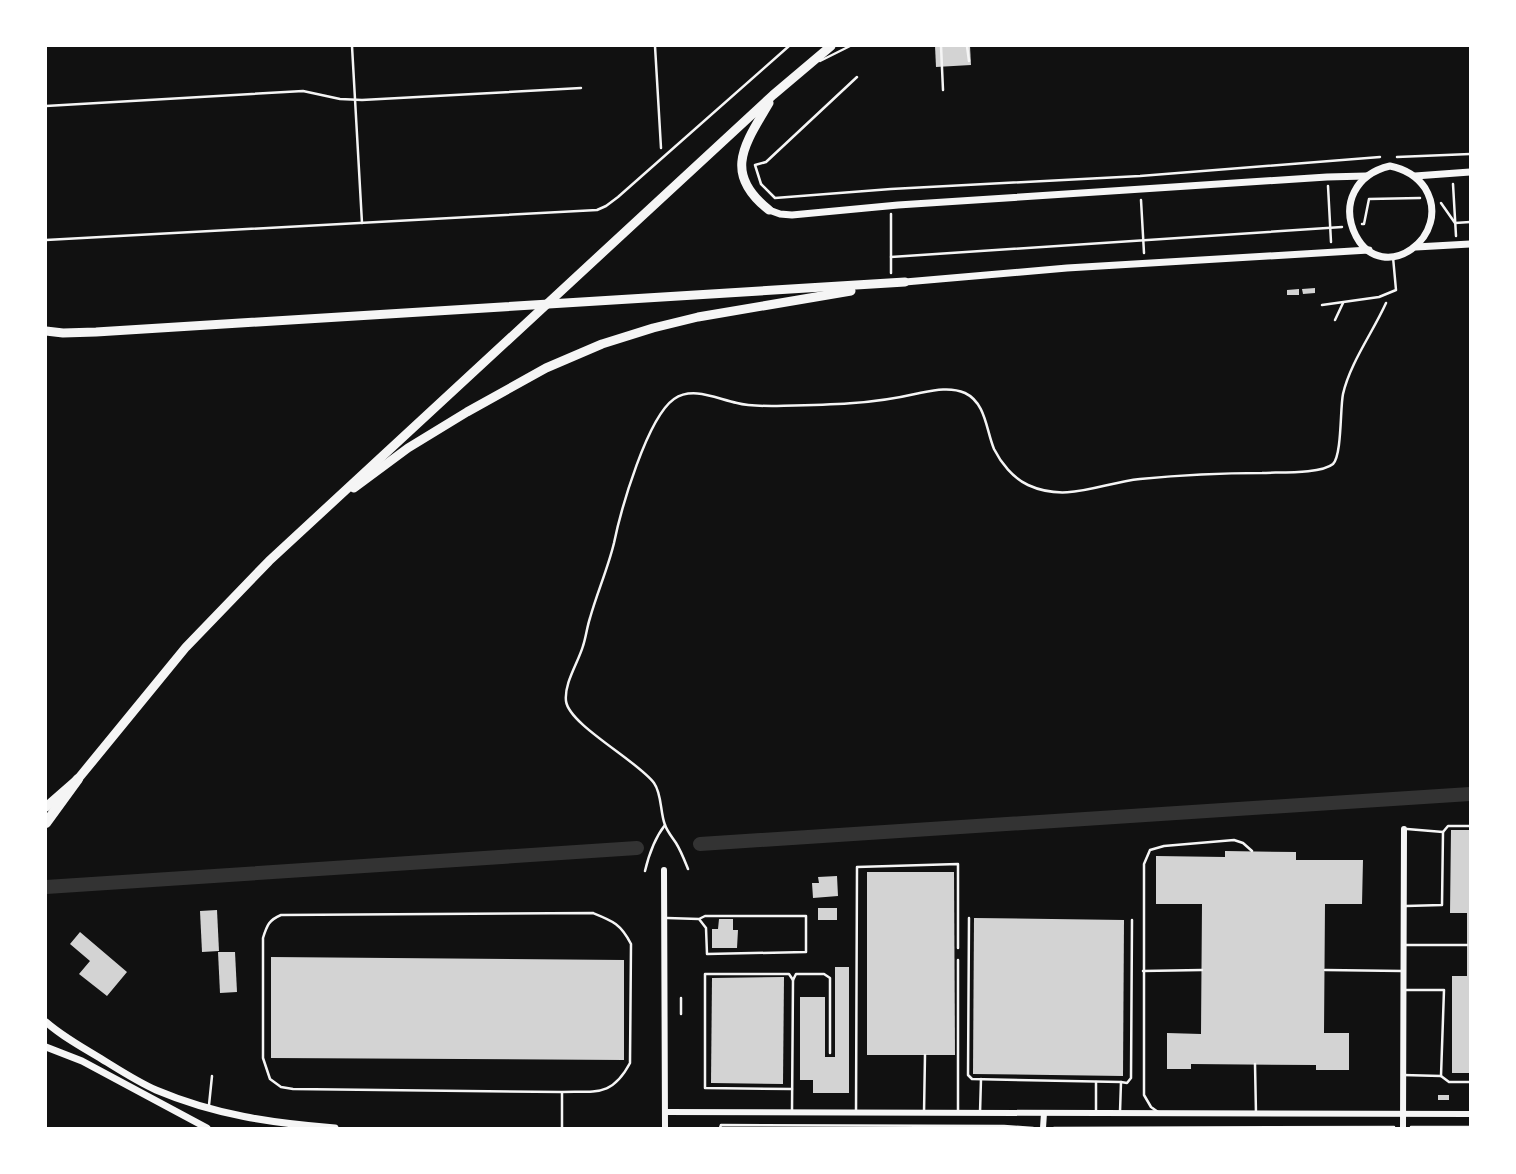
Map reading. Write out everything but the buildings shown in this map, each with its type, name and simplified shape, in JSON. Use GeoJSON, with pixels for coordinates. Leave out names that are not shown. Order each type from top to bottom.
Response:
{"type":"FeatureCollection","features":[{"type":"Feature","properties":{"kind":"highway"},"geometry":{"type":"LineString","coordinates":[[46,823],[78,779]]}},
{"type":"Feature","properties":{"kind":"main road"},"geometry":{"type":"LineString","coordinates":[[46,807],[78,779],[186,646],[269,561],[774,95],[831,46]]}},
{"type":"Feature","properties":{"kind":"main road"},"geometry":{"type":"LineString","coordinates":[[769,210],[748,191],[742,162],[747,139],[774,95]]}},
{"type":"Feature","properties":{"kind":"main road"},"geometry":{"type":"LineString","coordinates":[[321,512],[408,448],[467,412],[546,368],[602,344],[698,317],[905,282]]}},
{"type":"Feature","properties":{"kind":"main road"},"geometry":{"type":"LineString","coordinates":[[46,331],[96,332],[905,282]]}},
{"type":"Feature","properties":{"kind":"street"},"geometry":{"type":"LineString","coordinates":[[1390,166],[1404,169],[1415,176],[1430,197],[1430,224],[1416,247],[1393,257],[1380,256],[1359,240],[1351,226],[1350,212],[1356,186],[1377,169],[1390,166]]}},
{"type":"Feature","properties":{"kind":"street"},"geometry":{"type":"LineString","coordinates":[[1415,176],[1471,172]]}},
{"type":"Feature","properties":{"kind":"street"},"geometry":{"type":"LineString","coordinates":[[769,210],[792,215],[891,205],[1366,176]]}},
{"type":"Feature","properties":{"kind":"street"},"geometry":{"type":"LineString","coordinates":[[1416,247],[1471,244]]}},
{"type":"Feature","properties":{"kind":"street"},"geometry":{"type":"LineString","coordinates":[[905,282],[1053,269],[1369,250]]}},
{"type":"Feature","properties":{"kind":"street"},"geometry":{"type":"LineString","coordinates":[[1403,1128],[1404,829]]}},
{"type":"Feature","properties":{"kind":"street"},"geometry":{"type":"LineString","coordinates":[[663,870],[665,1129]]}},
{"type":"Feature","properties":{"kind":"street"},"geometry":{"type":"LineString","coordinates":[[46,1022],[57,1032],[154,1089],[252,1119],[335,1129]]}},
{"type":"Feature","properties":{"kind":"street"},"geometry":{"type":"LineString","coordinates":[[46,1047],[82,1062],[207,1129]]}},
{"type":"Feature","properties":{"kind":"street"},"geometry":{"type":"LineString","coordinates":[[665,1112],[1471,1114]]}},
{"type":"Feature","properties":{"kind":"street"},"geometry":{"type":"LineString","coordinates":[[1044,1113],[1044,1128]]}},
{"type":"Feature","properties":{"kind":"lane"},"geometry":{"type":"LineString","coordinates":[[352,46],[362,223]]}},
{"type":"Feature","properties":{"kind":"lane"},"geometry":{"type":"LineString","coordinates":[[46,240],[597,209],[609,204],[789,46]]}},
{"type":"Feature","properties":{"kind":"lane"},"geometry":{"type":"LineString","coordinates":[[807,67],[850,46]]}},
{"type":"Feature","properties":{"kind":"lane"},"geometry":{"type":"LineString","coordinates":[[941,46],[943,90]]}},
{"type":"Feature","properties":{"kind":"lane"},"geometry":{"type":"LineString","coordinates":[[967,46],[968,61]]}},
{"type":"Feature","properties":{"kind":"lane"},"geometry":{"type":"LineString","coordinates":[[46,106],[303,92],[355,100],[581,88]]}},
{"type":"Feature","properties":{"kind":"lane"},"geometry":{"type":"LineString","coordinates":[[1322,305],[1379,297],[1396,290],[1393,257]]}},
{"type":"Feature","properties":{"kind":"lane"},"geometry":{"type":"LineString","coordinates":[[1335,320],[1343,303]]}},
{"type":"Feature","properties":{"kind":"lane"},"geometry":{"type":"LineString","coordinates":[[1404,906],[1442,905],[1443,832],[1448,826],[1471,827]]}},
{"type":"Feature","properties":{"kind":"lane"},"geometry":{"type":"LineString","coordinates":[[1404,829],[1443,832]]}},
{"type":"Feature","properties":{"kind":"lane"},"geometry":{"type":"LineString","coordinates":[[1161,1114],[1151,1107],[1144,1095],[1144,864],[1150,850],[1164,846],[1234,840],[1243,843],[1252,851]]}},
{"type":"Feature","properties":{"kind":"lane"},"geometry":{"type":"LineString","coordinates":[[856,1113],[857,867],[958,864],[958,948]]}},
{"type":"Feature","properties":{"kind":"lane"},"geometry":{"type":"LineString","coordinates":[[593,913],[611,920],[624,929],[631,944],[630,1063],[624,1076],[613,1086],[600,1090],[562,1091],[281,1087],[270,1079],[263,1058],[263,938],[267,926],[272,919],[281,915],[593,913]]}},
{"type":"Feature","properties":{"kind":"lane"},"geometry":{"type":"LineString","coordinates":[[664,918],[806,916],[806,952],[707,954],[706,928],[699,919]]}},
{"type":"Feature","properties":{"kind":"lane"},"geometry":{"type":"LineString","coordinates":[[969,918],[968,1075],[972,1079],[1127,1083],[1131,1078],[1132,920]]}},
{"type":"Feature","properties":{"kind":"lane"},"geometry":{"type":"LineString","coordinates":[[1404,945],[1467,945]]}},
{"type":"Feature","properties":{"kind":"lane"},"geometry":{"type":"LineString","coordinates":[[958,960],[958,1113]]}},
{"type":"Feature","properties":{"kind":"lane"},"geometry":{"type":"LineString","coordinates":[[1143,971],[1202,970]]}},
{"type":"Feature","properties":{"kind":"lane"},"geometry":{"type":"LineString","coordinates":[[1325,970],[1404,971]]}},
{"type":"Feature","properties":{"kind":"lane"},"geometry":{"type":"LineString","coordinates":[[792,1089],[705,1088],[705,974],[789,974],[793,980]]}},
{"type":"Feature","properties":{"kind":"lane"},"geometry":{"type":"LineString","coordinates":[[792,1112],[793,980],[796,974],[824,974],[830,978],[830,1053]]}},
{"type":"Feature","properties":{"kind":"lane"},"geometry":{"type":"LineString","coordinates":[[1404,990],[1444,990],[1441,1076]]}},
{"type":"Feature","properties":{"kind":"lane"},"geometry":{"type":"LineString","coordinates":[[925,1055],[925,1113]]}},
{"type":"Feature","properties":{"kind":"lane"},"geometry":{"type":"LineString","coordinates":[[1255,1064],[1256,1114]]}},
{"type":"Feature","properties":{"kind":"lane"},"geometry":{"type":"LineString","coordinates":[[1403,1075],[1441,1076],[1449,1082],[1471,1082]]}},
{"type":"Feature","properties":{"kind":"lane"},"geometry":{"type":"LineString","coordinates":[[209,1108],[212,1076]]}},
{"type":"Feature","properties":{"kind":"lane"},"geometry":{"type":"LineString","coordinates":[[980,1113],[981,1079]]}},
{"type":"Feature","properties":{"kind":"lane"},"geometry":{"type":"LineString","coordinates":[[1096,1082],[1096,1113]]}},
{"type":"Feature","properties":{"kind":"lane"},"geometry":{"type":"LineString","coordinates":[[1120,1113],[1121,1082]]}},
{"type":"Feature","properties":{"kind":"lane"},"geometry":{"type":"LineString","coordinates":[[562,1091],[562,1129]]}},
{"type":"Feature","properties":{"kind":"path"},"geometry":{"type":"LineString","coordinates":[[655,46],[662,158]]}},
{"type":"Feature","properties":{"kind":"path"},"geometry":{"type":"LineString","coordinates":[[857,77],[766,162],[755,166],[761,184],[775,198],[1140,176],[1385,157]]}},
{"type":"Feature","properties":{"kind":"path"},"geometry":{"type":"LineString","coordinates":[[1397,157],[1471,154]]}},
{"type":"Feature","properties":{"kind":"path"},"geometry":{"type":"LineString","coordinates":[[1451,155],[1456,245]]}},
{"type":"Feature","properties":{"kind":"path"},"geometry":{"type":"LineString","coordinates":[[1327,161],[1331,253]]}},
{"type":"Feature","properties":{"kind":"path"},"geometry":{"type":"LineString","coordinates":[[887,274],[891,273],[891,189]]}},
{"type":"Feature","properties":{"kind":"path"},"geometry":{"type":"LineString","coordinates":[[1140,190],[1144,255]]}},
{"type":"Feature","properties":{"kind":"path"},"geometry":{"type":"LineString","coordinates":[[1358,225],[1364,224],[1369,200],[1416,198]]}},
{"type":"Feature","properties":{"kind":"path"},"geometry":{"type":"LineString","coordinates":[[1437,198],[1455,223]]}},
{"type":"Feature","properties":{"kind":"path"},"geometry":{"type":"LineString","coordinates":[[1455,223],[1471,222]]}},
{"type":"Feature","properties":{"kind":"path"},"geometry":{"type":"LineString","coordinates":[[891,257],[1340,228]]}},
{"type":"Feature","properties":{"kind":"path"},"geometry":{"type":"LineString","coordinates":[[688,869],[665,825],[657,786],[577,719],[569,709],[566,699],[569,682],[601,590],[630,484],[656,421],[664,408],[677,397],[704,394],[741,404],[763,406],[846,405],[931,391],[951,389],[963,392],[980,408],[994,448],[1008,470],[1027,484],[1056,493],[1068,494],[1156,477],[1292,472],[1323,468],[1333,464],[1339,455],[1343,395],[1348,379],[1391,292]]}},
{"type":"Feature","properties":{"kind":"path"},"geometry":{"type":"LineString","coordinates":[[645,871],[656,836],[665,825]]}},
{"type":"Feature","properties":{"kind":"path"},"geometry":{"type":"LineString","coordinates":[[681,998],[681,1014]]}},
{"type":"Feature","properties":{"kind":"path"},"geometry":{"type":"LineString","coordinates":[[720,1127],[1471,1127]]}},
{"type":"Feature","properties":{"kind":"waterway"},"geometry":{"type":"LineString","coordinates":[[700,844],[1470,794]]}},
{"type":"Feature","properties":{"kind":"waterway"},"geometry":{"type":"LineString","coordinates":[[46,887],[637,848]]}}]}
